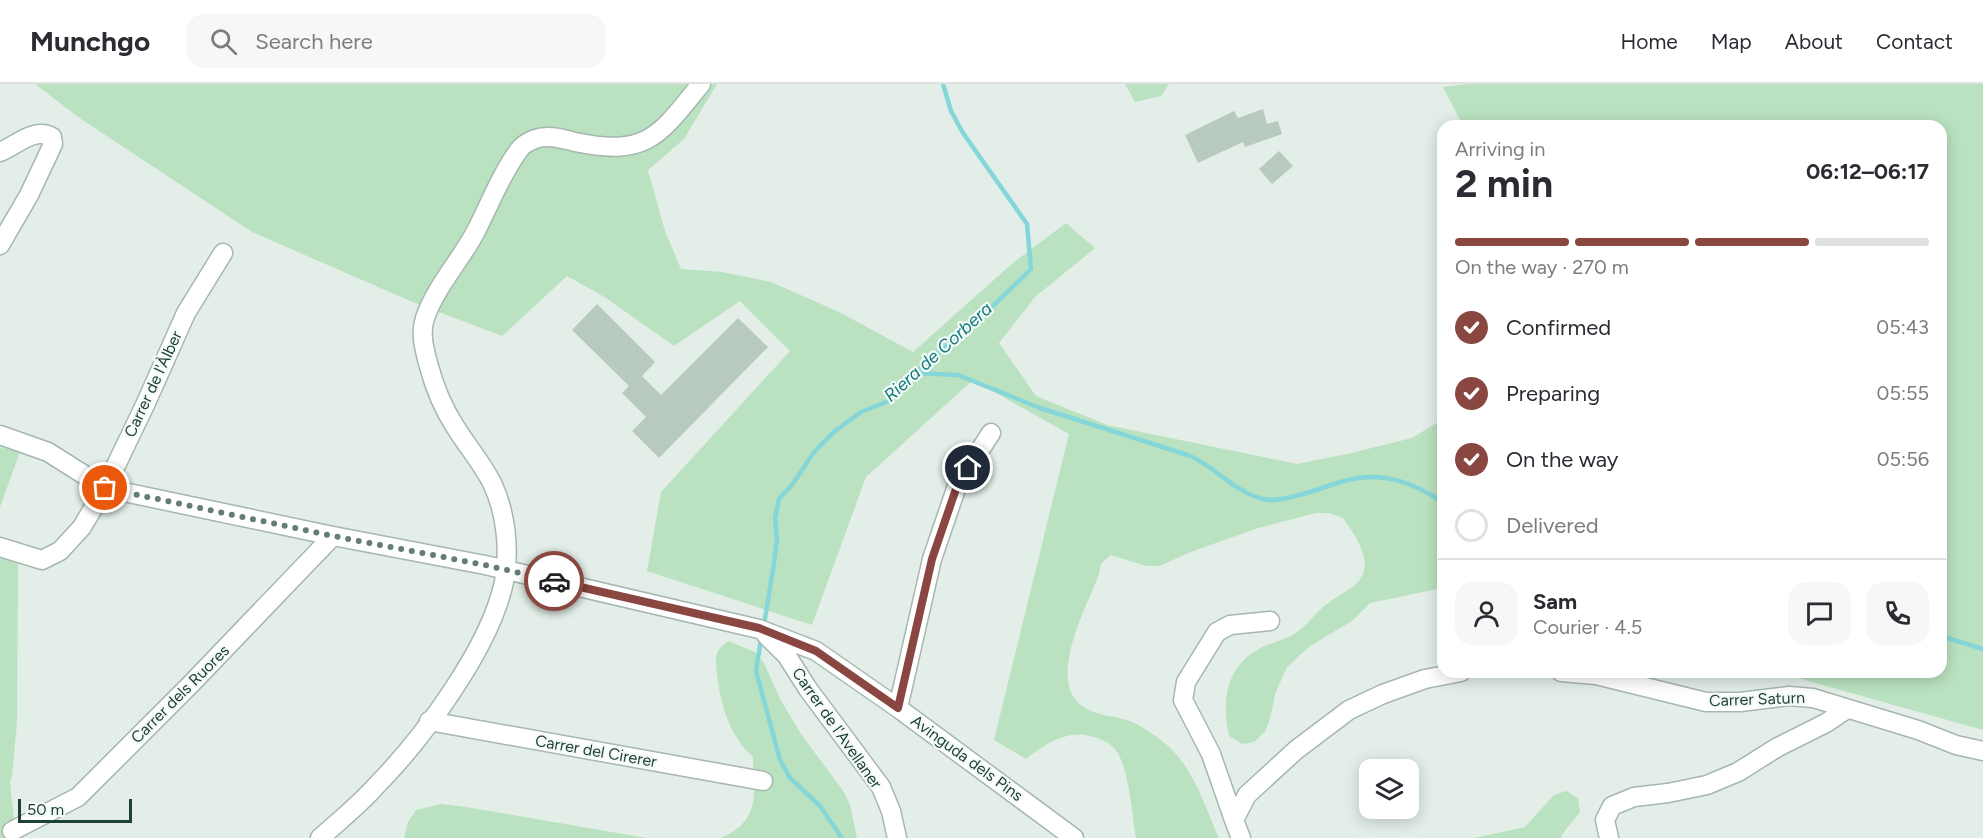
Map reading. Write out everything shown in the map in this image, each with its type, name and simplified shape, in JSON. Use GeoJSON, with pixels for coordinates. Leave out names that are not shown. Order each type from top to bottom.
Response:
{"type":"FeatureCollection","features":[{"type":"Feature","properties":{"kind":"street"},"geometry":{"type":"LineString","coordinates":[[320,838],[376,786],[429,722],[464,674],[498,601],[505,570],[506,537],[498,497],[490,480],[439,399],[423,344],[425,318],[437,293],[476,232],[520,147],[537,138],[554,137],[615,148],[636,144],[668,126],[701,84]]}},
{"type":"Feature","properties":{"kind":"street"},"geometry":{"type":"LineString","coordinates":[[0,152],[34,134],[44,133],[52,137],[53,144],[29,195],[0,245]]}},
{"type":"Feature","properties":{"kind":"street","name":"Carrer de l'Àlber"},"geometry":{"type":"LineString","coordinates":[[0,547],[42,560],[60,551],[82,528],[105,488],[186,313],[223,253]]}},
{"type":"Feature","properties":{"kind":"street"},"geometry":{"type":"LineString","coordinates":[[898,708],[932,559],[957,486],[991,434]]}},
{"type":"Feature","properties":{"kind":"street","name":"Avinguda dels Pins"},"geometry":{"type":"LineString","coordinates":[[0,435],[48,452],[105,488],[505,570],[759,628],[816,651],[898,708],[1074,838]]}},
{"type":"Feature","properties":{"kind":"street","name":"Carrer dels Ruores"},"geometry":{"type":"LineString","coordinates":[[12,831],[78,797],[191,684],[333,536]]}},
{"type":"Feature","properties":{"kind":"street"},"geometry":{"type":"LineString","coordinates":[[1241,838],[1211,754],[1183,700],[1186,682],[1218,632],[1230,624],[1270,621]]}},
{"type":"Feature","properties":{"kind":"street","name":"Carrer de l'Avellaner"},"geometry":{"type":"LineString","coordinates":[[759,628],[787,656],[808,689],[881,787],[891,811],[897,838]]}},
{"type":"Feature","properties":{"kind":"street"},"geometry":{"type":"LineString","coordinates":[[1234,820],[1246,795],[1296,750],[1348,710],[1383,694],[1437,677]]}},
{"type":"Feature","properties":{"kind":"street","name":"Carrer Saturn"},"geometry":{"type":"LineString","coordinates":[[1608,678],[1706,702],[1740,702],[1789,696],[1813,698],[1918,729],[1956,745],[1983,751]]}},
{"type":"Feature","properties":{"kind":"street"},"geometry":{"type":"LineString","coordinates":[[1609,838],[1605,820],[1612,806],[1634,797],[1707,785],[1738,771],[1847,709]]}},
{"type":"Feature","properties":{"kind":"street","name":"Carrer del Cirerer"},"geometry":{"type":"LineString","coordinates":[[429,722],[764,781]]}},
{"type":"Feature","properties":{"kind":"green space"},"geometry":{"type":"Polygon","coordinates":[[[35,84],[717,84],[684,139],[648,170],[665,231],[681,269],[722,272],[771,282],[839,312],[913,352],[1014,262],[1066,223],[1095,248],[1035,297],[999,343],[1036,396],[1107,425],[1297,464],[1412,438],[1437,423],[1437,589],[1370,603],[1352,621],[1310,646],[1287,667],[1275,694],[1265,732],[1254,742],[1242,744],[1229,736],[1226,712],[1228,688],[1238,667],[1257,650],[1296,633],[1326,605],[1356,584],[1362,576],[1365,568],[1362,550],[1343,518],[1329,513],[1316,513],[1258,528],[1188,553],[1160,566],[1146,566],[1111,555],[1101,564],[1078,627],[1068,666],[1068,683],[1074,698],[1087,709],[1136,724],[1173,750],[1190,773],[1219,838],[1136,838],[1123,766],[1114,748],[1108,743],[1085,735],[1069,736],[1046,745],[1026,759],[994,740],[1069,434],[973,380],[866,477],[812,625],[647,571],[661,492],[790,351],[740,301],[674,346],[606,298],[567,276],[502,336],[415,303],[252,232],[81,119],[35,84]]]}},
{"type":"Feature","properties":{"kind":"green space"},"geometry":{"type":"Polygon","coordinates":[[[1125,84],[1169,84],[1161,96],[1135,102],[1125,84]]]}},
{"type":"Feature","properties":{"kind":"green space"},"geometry":{"type":"Polygon","coordinates":[[[1468,84],[1983,84],[1983,730],[1797,678],[1947,678],[1947,120],[1460,120],[1443,87],[1468,84]]]}},
{"type":"Feature","properties":{"kind":"green space"},"geometry":{"type":"Polygon","coordinates":[[[0,447],[20,452],[0,507],[0,447]]]}},
{"type":"Feature","properties":{"kind":"green space"},"geometry":{"type":"Polygon","coordinates":[[[0,557],[18,563],[17,723],[10,783],[16,838],[0,838],[0,557]]]}},
{"type":"Feature","properties":{"kind":"green space"},"geometry":{"type":"Polygon","coordinates":[[[728,641],[755,652],[764,663],[780,699],[801,734],[844,792],[850,805],[857,838],[721,838],[743,823],[749,814],[754,795],[753,757],[732,730],[719,686],[716,657],[728,641]]]}},
{"type":"Feature","properties":{"kind":"green space"},"geometry":{"type":"Polygon","coordinates":[[[1566,791],[1578,798],[1580,812],[1561,838],[1474,838],[1525,827],[1554,795],[1566,791]]]}},
{"type":"Feature","properties":{"kind":"green space"},"geometry":{"type":"Polygon","coordinates":[[[441,804],[647,838],[404,838],[408,822],[416,810],[441,804]]]}},
{"type":"Feature","properties":{"kind":"building"},"geometry":{"type":"Polygon","coordinates":[[[1263,109],[1267,124],[1278,121],[1282,134],[1245,147],[1243,142],[1198,163],[1185,135],[1234,111],[1238,118],[1263,109]]]}},
{"type":"Feature","properties":{"kind":"building"},"geometry":{"type":"Polygon","coordinates":[[[1279,151],[1293,166],[1272,184],[1259,169],[1279,151]]]}},
{"type":"Feature","properties":{"kind":"building"},"geometry":{"type":"Polygon","coordinates":[[[597,304],[655,362],[642,376],[661,395],[738,318],[768,347],[659,458],[632,431],[646,417],[622,393],[629,386],[572,330],[597,304]]]}},
{"type":"Feature","properties":{"kind":"waterway","name":"Riera de Corbera"},"geometry":{"type":"LineString","coordinates":[[764,625],[777,539],[775,518],[779,499],[792,485],[814,452],[835,431],[861,412],[891,400],[915,373],[993,306],[1031,269],[1027,224],[963,133],[951,111],[943,84]]}},
{"type":"Feature","properties":{"kind":"waterway"},"geometry":{"type":"LineString","coordinates":[[915,373],[958,375],[1040,408],[1188,455],[1243,491],[1263,499],[1286,498],[1348,480],[1373,477],[1410,485],[1437,499]]}},
{"type":"Feature","properties":{"kind":"waterway"},"geometry":{"type":"LineString","coordinates":[[1947,638],[1983,649]]}},
{"type":"Feature","properties":{"kind":"waterway","name":"Riera de Corbera"},"geometry":{"type":"LineString","coordinates":[[761,639],[756,671],[780,760],[790,778],[820,806],[842,838]]}},
{"type":"Feature","properties":{"kind":"way so far"},"geometry":{"type":"LineString","coordinates":[[105,488],[554,581]]}},
{"type":"Feature","properties":{"kind":"route"},"geometry":{"type":"LineString","coordinates":[[554,581],[759,628],[816,651],[898,708],[932,559],[957,486],[968,468]]}}]}
